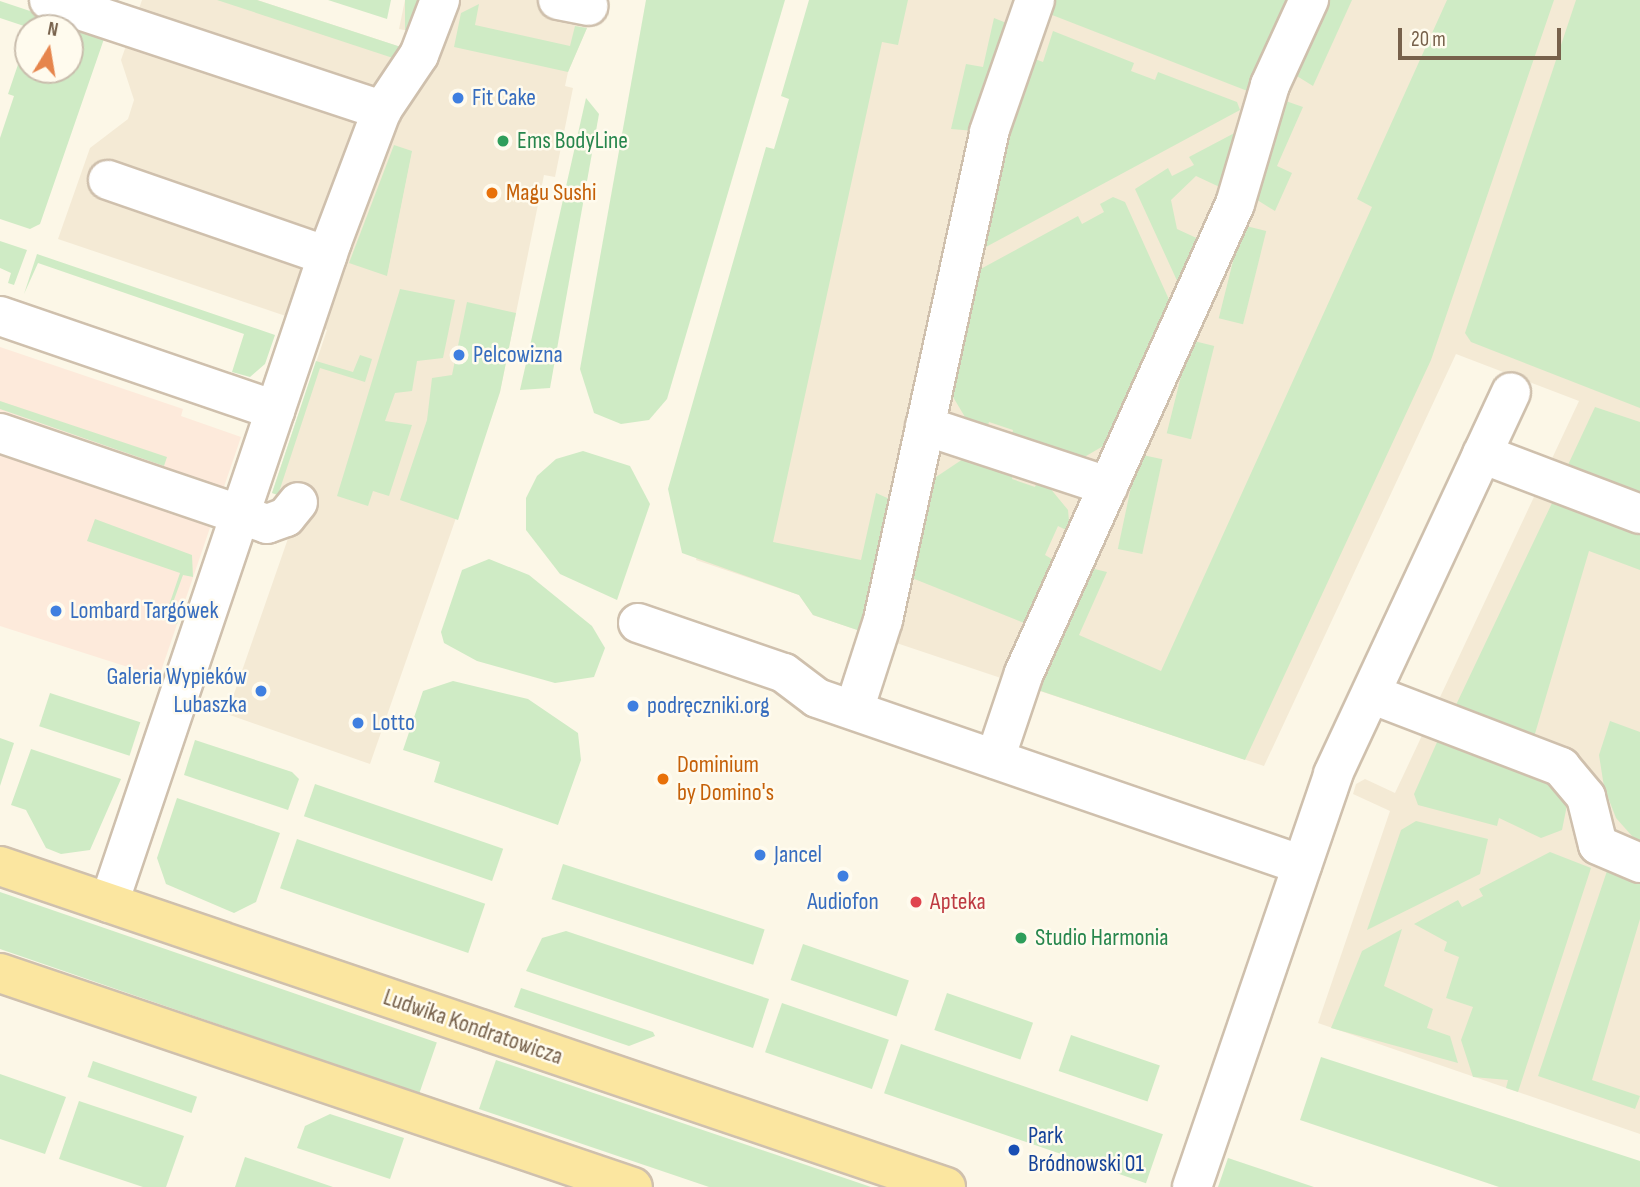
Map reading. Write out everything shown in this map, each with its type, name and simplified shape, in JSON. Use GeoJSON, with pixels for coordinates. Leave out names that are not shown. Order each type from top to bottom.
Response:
{"type":"FeatureCollection","features":[{"type":"Feature","properties":{"kind":"main road","name":"Ludwika Kondratowicza"},"geometry":{"type":"LineString","coordinates":[[0,866],[946,1187]]}},
{"type":"Feature","properties":{"kind":"main road"},"geometry":{"type":"LineString","coordinates":[[0,973],[632,1187]]}},
{"type":"Feature","properties":{"kind":"street"},"geometry":{"type":"LineString","coordinates":[[49,0],[382,110]]}},
{"type":"Feature","properties":{"kind":"street"},"geometry":{"type":"LineString","coordinates":[[109,903],[327,256],[382,110],[419,55],[440,0]]}},
{"type":"Feature","properties":{"kind":"street"},"geometry":{"type":"LineString","coordinates":[[854,710],[894,568],[989,132],[1035,0]]}},
{"type":"Feature","properties":{"kind":"street"},"geometry":{"type":"LineString","coordinates":[[995,759],[1049,618],[1235,205],[1270,85],[1309,0]]}},
{"type":"Feature","properties":{"kind":"street"},"geometry":{"type":"LineString","coordinates":[[108,180],[327,256]]}},
{"type":"Feature","properties":{"kind":"street"},"geometry":{"type":"LineString","coordinates":[[0,316],[275,410]]}},
{"type":"Feature","properties":{"kind":"street"},"geometry":{"type":"LineString","coordinates":[[1192,1187],[1302,864],[1371,694],[1511,392]]}},
{"type":"Feature","properties":{"kind":"street"},"geometry":{"type":"LineString","coordinates":[[925,426],[1108,486]]}},
{"type":"Feature","properties":{"kind":"street"},"geometry":{"type":"LineString","coordinates":[[0,433],[240,515],[276,523],[298,502]]}},
{"type":"Feature","properties":{"kind":"street"},"geometry":{"type":"LineString","coordinates":[[1482,454],[1640,514]]}},
{"type":"Feature","properties":{"kind":"street"},"geometry":{"type":"LineString","coordinates":[[638,623],[784,673],[812,696],[1302,864]]}},
{"type":"Feature","properties":{"kind":"street"},"geometry":{"type":"LineString","coordinates":[[1371,694],[1561,767],[1586,797],[1598,845],[1640,863]]}},
{"type":"Feature","properties":{"kind":"shaded area"},"geometry":{"type":"Polygon","coordinates":[[[142,0],[257,0],[410,50],[414,32],[399,29],[405,0],[599,0],[568,72],[565,86],[573,88],[555,177],[544,175],[500,392],[370,764],[227,714],[300,504],[272,493],[327,330],[58,239],[90,148],[128,119],[134,100],[121,60],[142,0]]]}},
{"type":"Feature","properties":{"kind":"shaded area"},"geometry":{"type":"Polygon","coordinates":[[[820,0],[1595,0],[1640,376],[1640,1134],[1318,1023],[1390,811],[1353,794],[1356,784],[1365,779],[1395,793],[1579,401],[1456,354],[1264,766],[813,615],[799,595],[696,560],[820,0]]]}},
{"type":"Feature","properties":{"kind":"shaded area"},"geometry":{"type":"Polygon","coordinates":[[[0,347],[183,409],[181,416],[241,437],[159,677],[0,626],[0,347]]]}},
{"type":"Feature","properties":{"kind":"green space"},"geometry":{"type":"Polygon","coordinates":[[[217,0],[257,0],[410,50],[405,62],[217,0]]]}},
{"type":"Feature","properties":{"kind":"green space"},"geometry":{"type":"Polygon","coordinates":[[[328,0],[391,0],[387,19],[328,0]]]}},
{"type":"Feature","properties":{"kind":"green space"},"geometry":{"type":"Polygon","coordinates":[[[405,0],[421,0],[421,30],[405,30],[405,0]]]}},
{"type":"Feature","properties":{"kind":"green space"},"geometry":{"type":"Polygon","coordinates":[[[646,0],[785,0],[667,399],[649,420],[621,424],[594,413],[580,369],[646,0]]]}},
{"type":"Feature","properties":{"kind":"green space"},"geometry":{"type":"Polygon","coordinates":[[[809,0],[908,0],[898,45],[882,42],[773,542],[861,560],[876,493],[894,501],[866,633],[813,615],[799,595],[682,553],[668,489],[766,147],[774,149],[789,99],[781,96],[809,0]]]}},
{"type":"Feature","properties":{"kind":"green space"},"geometry":{"type":"Polygon","coordinates":[[[1050,0],[1293,0],[1250,92],[1047,13],[1050,0]]]}},
{"type":"Feature","properties":{"kind":"green space"},"geometry":{"type":"Polygon","coordinates":[[[1325,0],[1352,0],[1313,86],[1292,73],[1325,0]]]}},
{"type":"Feature","properties":{"kind":"green space"},"geometry":{"type":"Polygon","coordinates":[[[1447,0],[1554,0],[1431,360],[1245,760],[1032,688],[1086,567],[1107,572],[1079,635],[1161,671],[1372,207],[1357,199],[1447,0]]]}},
{"type":"Feature","properties":{"kind":"green space"},"geometry":{"type":"Polygon","coordinates":[[[1576,0],[1640,0],[1640,408],[1471,342],[1465,333],[1576,0]]]}},
{"type":"Feature","properties":{"kind":"green space"},"geometry":{"type":"Polygon","coordinates":[[[0,1],[39,14],[14,14],[14,23],[0,18],[0,1]]]}},
{"type":"Feature","properties":{"kind":"green space"},"geometry":{"type":"Polygon","coordinates":[[[479,4],[475,25],[570,46],[575,26],[587,28],[568,72],[454,47],[461,13],[479,4]]]}},
{"type":"Feature","properties":{"kind":"green space"},"geometry":{"type":"Polygon","coordinates":[[[994,18],[1014,26],[975,131],[951,129],[966,64],[983,67],[994,18]]]}},
{"type":"Feature","properties":{"kind":"green space"},"geometry":{"type":"Polygon","coordinates":[[[84,29],[105,36],[40,224],[30,229],[0,219],[0,138],[14,96],[8,94],[14,76],[14,84],[84,84],[84,29]]]}},
{"type":"Feature","properties":{"kind":"green space"},"geometry":{"type":"Polygon","coordinates":[[[1053,31],[1134,63],[1131,71],[1155,80],[1158,72],[1237,102],[1240,110],[984,248],[980,245],[999,151],[1032,58],[1043,62],[1053,31]]]}},
{"type":"Feature","properties":{"kind":"green space"},"geometry":{"type":"Polygon","coordinates":[[[586,98],[599,114],[550,388],[520,390],[586,98]]]}},
{"type":"Feature","properties":{"kind":"green space"},"geometry":{"type":"Polygon","coordinates":[[[1280,99],[1303,107],[1277,166],[1292,173],[1275,211],[1254,198],[1280,99]]]}},
{"type":"Feature","properties":{"kind":"green space"},"geometry":{"type":"Polygon","coordinates":[[[1244,128],[1226,190],[1196,176],[1171,200],[1177,229],[1203,241],[1179,285],[1135,189],[1168,168],[1172,176],[1194,165],[1189,157],[1244,128]]]}},
{"type":"Feature","properties":{"kind":"green space"},"geometry":{"type":"Polygon","coordinates":[[[394,145],[412,151],[387,276],[349,263],[394,145]]]}},
{"type":"Feature","properties":{"kind":"green space"},"geometry":{"type":"Polygon","coordinates":[[[1113,197],[1125,202],[1171,304],[1110,442],[1081,459],[1011,439],[1013,430],[989,422],[986,431],[968,422],[950,392],[977,271],[1078,216],[1082,224],[1104,212],[1100,204],[1113,197]]]}},
{"type":"Feature","properties":{"kind":"green space"},"geometry":{"type":"Polygon","coordinates":[[[1242,225],[1266,231],[1243,324],[1219,318],[1242,225]]]}},
{"type":"Feature","properties":{"kind":"green space"},"geometry":{"type":"Polygon","coordinates":[[[0,241],[27,250],[14,285],[8,283],[11,273],[0,268],[0,241]]]}},
{"type":"Feature","properties":{"kind":"green space"},"geometry":{"type":"Polygon","coordinates":[[[37,254],[275,335],[265,364],[250,377],[232,372],[244,334],[38,263],[24,294],[37,254]]]}},
{"type":"Feature","properties":{"kind":"green space"},"geometry":{"type":"Polygon","coordinates":[[[400,289],[455,300],[443,358],[417,361],[412,391],[395,393],[385,421],[412,425],[389,496],[373,491],[368,506],[337,496],[400,289]]]}},
{"type":"Feature","properties":{"kind":"green space"},"geometry":{"type":"Polygon","coordinates":[[[467,302],[516,313],[500,392],[458,520],[400,500],[427,420],[432,378],[452,375],[467,302]]]}},
{"type":"Feature","properties":{"kind":"green space"},"geometry":{"type":"Polygon","coordinates":[[[1190,340],[1214,346],[1191,439],[1167,433],[1190,340]]]}},
{"type":"Feature","properties":{"kind":"green space"},"geometry":{"type":"Polygon","coordinates":[[[360,355],[372,359],[365,382],[320,368],[278,495],[272,493],[316,361],[353,372],[360,355]]]}},
{"type":"Feature","properties":{"kind":"green space"},"geometry":{"type":"Polygon","coordinates":[[[0,401],[167,457],[164,466],[0,409],[0,401]]]}},
{"type":"Feature","properties":{"kind":"green space"},"geometry":{"type":"Polygon","coordinates":[[[1595,407],[1640,422],[1640,500],[1567,467],[1595,407]]]}},
{"type":"Feature","properties":{"kind":"green space"},"geometry":{"type":"Polygon","coordinates":[[[583,451],[630,466],[650,504],[617,600],[560,574],[526,530],[526,498],[537,476],[556,459],[583,451]]]}},
{"type":"Feature","properties":{"kind":"green space"},"geometry":{"type":"Polygon","coordinates":[[[1138,454],[1162,459],[1142,554],[1118,549],[1138,454]]]}},
{"type":"Feature","properties":{"kind":"green space"},"geometry":{"type":"Polygon","coordinates":[[[963,459],[1014,470],[1012,479],[1035,487],[1038,479],[1045,482],[1068,510],[1070,532],[1058,526],[1045,555],[1057,562],[1029,625],[907,576],[930,481],[963,459]]]}},
{"type":"Feature","properties":{"kind":"green space"},"geometry":{"type":"Polygon","coordinates":[[[1553,501],[1640,530],[1640,570],[1589,551],[1534,737],[1455,707],[1553,501]]]}},
{"type":"Feature","properties":{"kind":"green space"},"geometry":{"type":"Polygon","coordinates":[[[95,519],[192,555],[193,577],[183,575],[171,608],[181,612],[177,624],[164,620],[180,573],[87,541],[95,519]]]}},
{"type":"Feature","properties":{"kind":"green space"},"geometry":{"type":"Polygon","coordinates":[[[489,559],[529,575],[592,626],[605,648],[594,677],[555,683],[477,661],[444,643],[441,632],[462,570],[489,559]]]}},
{"type":"Feature","properties":{"kind":"green space"},"geometry":{"type":"Polygon","coordinates":[[[453,681],[528,699],[578,733],[581,760],[558,825],[434,782],[440,762],[403,750],[423,691],[453,681]]]}},
{"type":"Feature","properties":{"kind":"green space"},"geometry":{"type":"Polygon","coordinates":[[[50,693],[140,722],[130,756],[39,726],[50,693]]]}},
{"type":"Feature","properties":{"kind":"green space"},"geometry":{"type":"Polygon","coordinates":[[[1610,721],[1640,732],[1640,845],[1616,818],[1604,787],[1599,755],[1610,721]]]}},
{"type":"Feature","properties":{"kind":"green space"},"geometry":{"type":"Polygon","coordinates":[[[0,738],[14,743],[0,786],[0,738]]]}},
{"type":"Feature","properties":{"kind":"green space"},"geometry":{"type":"Polygon","coordinates":[[[195,740],[292,772],[299,779],[288,810],[184,775],[195,740]]]}},
{"type":"Feature","properties":{"kind":"green space"},"geometry":{"type":"Polygon","coordinates":[[[1438,740],[1544,774],[1568,800],[1562,830],[1541,838],[1499,818],[1497,826],[1418,805],[1414,794],[1438,740]]]}},
{"type":"Feature","properties":{"kind":"green space"},"geometry":{"type":"Polygon","coordinates":[[[31,749],[121,779],[90,850],[61,854],[46,848],[26,810],[11,805],[31,749]]]}},
{"type":"Feature","properties":{"kind":"green space"},"geometry":{"type":"Polygon","coordinates":[[[315,784],[503,849],[492,881],[304,816],[315,784]]]}},
{"type":"Feature","properties":{"kind":"green space"},"geometry":{"type":"Polygon","coordinates":[[[177,798],[280,833],[256,902],[234,913],[166,884],[157,858],[177,798]]]}},
{"type":"Feature","properties":{"kind":"green space"},"geometry":{"type":"Polygon","coordinates":[[[1416,821],[1488,839],[1480,874],[1367,930],[1401,830],[1416,821]]]}},
{"type":"Feature","properties":{"kind":"green space"},"geometry":{"type":"Polygon","coordinates":[[[297,839],[485,904],[468,953],[280,888],[297,839]]]}},
{"type":"Feature","properties":{"kind":"green space"},"geometry":{"type":"Polygon","coordinates":[[[1550,852],[1591,868],[1518,1092],[1506,1088],[1508,1080],[1473,1077],[1461,1040],[1473,1007],[1446,998],[1459,957],[1444,951],[1447,942],[1414,924],[1458,900],[1462,907],[1483,896],[1479,889],[1550,852]]]}},
{"type":"Feature","properties":{"kind":"green space"},"geometry":{"type":"Polygon","coordinates":[[[563,864],[765,930],[753,965],[552,899],[563,864]]]}},
{"type":"Feature","properties":{"kind":"green space"},"geometry":{"type":"Polygon","coordinates":[[[1608,868],[1640,878],[1640,919],[1592,1080],[1640,1096],[1635,1109],[1538,1076],[1608,868]]]}},
{"type":"Feature","properties":{"kind":"green space"},"geometry":{"type":"Polygon","coordinates":[[[0,892],[437,1042],[419,1093],[0,949],[0,892]]]}},
{"type":"Feature","properties":{"kind":"green space"},"geometry":{"type":"Polygon","coordinates":[[[1402,929],[1384,986],[1433,1009],[1427,1028],[1450,1036],[1458,1063],[1331,1028],[1362,951],[1402,929]]]}},
{"type":"Feature","properties":{"kind":"green space"},"geometry":{"type":"Polygon","coordinates":[[[566,931],[769,999],[753,1048],[526,971],[542,938],[566,931]]]}},
{"type":"Feature","properties":{"kind":"green space"},"geometry":{"type":"Polygon","coordinates":[[[803,944],[909,980],[897,1016],[791,980],[803,944]]]}},
{"type":"Feature","properties":{"kind":"green space"},"geometry":{"type":"Polygon","coordinates":[[[521,988],[653,1032],[655,1036],[629,1046],[514,1007],[521,988]]]}},
{"type":"Feature","properties":{"kind":"green space"},"geometry":{"type":"Polygon","coordinates":[[[947,993],[1033,1023],[1020,1060],[934,1030],[947,993]]]}},
{"type":"Feature","properties":{"kind":"green space"},"geometry":{"type":"Polygon","coordinates":[[[782,1003],[889,1040],[872,1089],[765,1052],[782,1003]]]}},
{"type":"Feature","properties":{"kind":"green space"},"geometry":{"type":"Polygon","coordinates":[[[1071,1035],[1160,1066],[1148,1102],[1059,1071],[1071,1035]]]}},
{"type":"Feature","properties":{"kind":"green space"},"geometry":{"type":"Polygon","coordinates":[[[901,1044],[1163,1134],[1146,1183],[884,1093],[901,1044]]]}},
{"type":"Feature","properties":{"kind":"green space"},"geometry":{"type":"Polygon","coordinates":[[[1321,1057],[1640,1161],[1640,1187],[1499,1187],[1300,1120],[1321,1057]]]}},
{"type":"Feature","properties":{"kind":"green space"},"geometry":{"type":"Polygon","coordinates":[[[496,1060],[871,1187],[709,1187],[479,1109],[496,1060]]]}},
{"type":"Feature","properties":{"kind":"green space"},"geometry":{"type":"Polygon","coordinates":[[[93,1061],[197,1097],[191,1113],[87,1077],[93,1061]]]}},
{"type":"Feature","properties":{"kind":"green space"},"geometry":{"type":"Polygon","coordinates":[[[0,1074],[66,1097],[45,1154],[0,1139],[0,1074]]]}},
{"type":"Feature","properties":{"kind":"green space"},"geometry":{"type":"Polygon","coordinates":[[[79,1101],[184,1136],[166,1187],[143,1187],[59,1159],[79,1101]]]}},
{"type":"Feature","properties":{"kind":"green space"},"geometry":{"type":"Polygon","coordinates":[[[330,1114],[404,1138],[390,1179],[297,1148],[305,1126],[330,1114]]]}},
{"type":"Feature","properties":{"kind":"green space"},"geometry":{"type":"Polygon","coordinates":[[[245,1157],[333,1187],[235,1187],[245,1157]]]}},
{"type":"Feature","properties":{"kind":"green space"},"geometry":{"type":"Polygon","coordinates":[[[1228,1158],[1314,1187],[1218,1187],[1228,1158]]]}},
{"type":"Feature","properties":{"kind":"place","name":"Fit Cake"},"geometry":{"type":"Point","coordinates":[458,98]}},
{"type":"Feature","properties":{"kind":"place","name":"Ems BodyLine"},"geometry":{"type":"Point","coordinates":[503,141]}},
{"type":"Feature","properties":{"kind":"place","name":"Magu Sushi"},"geometry":{"type":"Point","coordinates":[492,193]}},
{"type":"Feature","properties":{"kind":"place","name":"Pelcowizna"},"geometry":{"type":"Point","coordinates":[459,355]}},
{"type":"Feature","properties":{"kind":"place","name":"Lombard Targówek"},"geometry":{"type":"Point","coordinates":[56,611]}},
{"type":"Feature","properties":{"kind":"place","name":"Galeria Wypieków Lubaszka"},"geometry":{"type":"Point","coordinates":[261,691]}},
{"type":"Feature","properties":{"kind":"place","name":"podręczniki.org"},"geometry":{"type":"Point","coordinates":[633,706]}},
{"type":"Feature","properties":{"kind":"place","name":"Lotto"},"geometry":{"type":"Point","coordinates":[358,723]}},
{"type":"Feature","properties":{"kind":"place","name":"Dominium by Domino's"},"geometry":{"type":"Point","coordinates":[663,779]}},
{"type":"Feature","properties":{"kind":"place","name":"Jancel"},"geometry":{"type":"Point","coordinates":[760,855]}},
{"type":"Feature","properties":{"kind":"place","name":"Audiofon"},"geometry":{"type":"Point","coordinates":[843,876]}},
{"type":"Feature","properties":{"kind":"place","name":"Apteka"},"geometry":{"type":"Point","coordinates":[916,902]}},
{"type":"Feature","properties":{"kind":"place","name":"Studio Harmonia"},"geometry":{"type":"Point","coordinates":[1021,938]}},
{"type":"Feature","properties":{"kind":"place","name":"Park Bródnowski 01"},"geometry":{"type":"Point","coordinates":[1014,1150]}}]}
